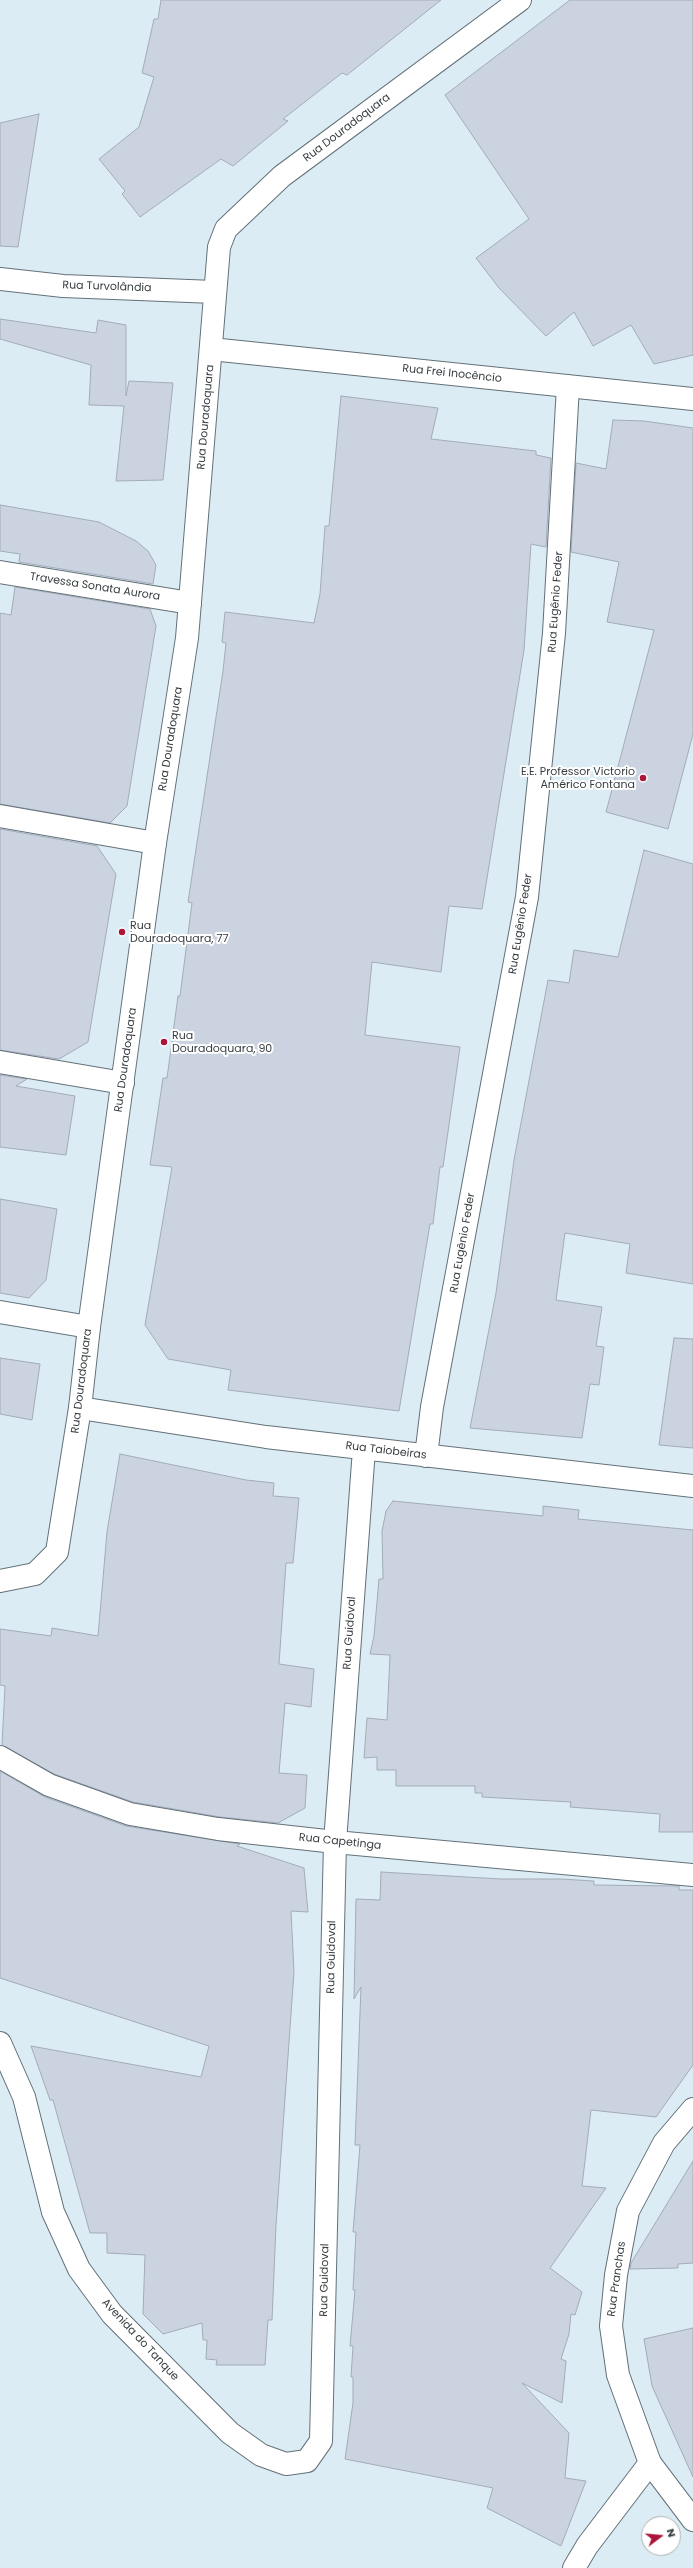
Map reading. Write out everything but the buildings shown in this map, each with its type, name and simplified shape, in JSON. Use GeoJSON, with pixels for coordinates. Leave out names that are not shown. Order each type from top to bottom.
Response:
{"type":"FeatureCollection","features":[{"type":"Feature","properties":{"kind":"street","name":"Rua Douradoquara"},"geometry":{"type":"LineString","coordinates":[[0,1581],[35,1574],[57,1552],[80,1408],[89,1327],[155,843],[187,638],[211,349],[214,292],[219,247],[226,229],[244,210],[282,176],[520,0]]}},
{"type":"Feature","properties":{"kind":"street","name":"Rua Turvolândia"},"geometry":{"type":"LineString","coordinates":[[0,279],[63,286],[214,292]]}},
{"type":"Feature","properties":{"kind":"street","name":"Rua Frei Inocêncio"},"geometry":{"type":"LineString","coordinates":[[211,349],[693,399]]}},
{"type":"Feature","properties":{"kind":"street","name":"Rua Eugênio Feder"},"geometry":{"type":"LineString","coordinates":[[426,1456],[432,1407],[527,897],[554,633],[568,386]]}},
{"type":"Feature","properties":{"kind":"street","name":"Travessa Sonata Aurora"},"geometry":{"type":"LineString","coordinates":[[0,572],[190,603]]}},
{"type":"Feature","properties":{"kind":"street"},"geometry":{"type":"LineString","coordinates":[[0,816],[155,843]]}},
{"type":"Feature","properties":{"kind":"street"},"geometry":{"type":"LineString","coordinates":[[0,1062],[123,1083]]}},
{"type":"Feature","properties":{"kind":"street"},"geometry":{"type":"LineString","coordinates":[[0,1312],[89,1327]]}},
{"type":"Feature","properties":{"kind":"street","name":"Rua Taiobeiras"},"geometry":{"type":"LineString","coordinates":[[80,1408],[266,1437],[693,1486]]}},
{"type":"Feature","properties":{"kind":"street","name":"Rua Guidoval"},"geometry":{"type":"LineString","coordinates":[[307,2461],[321,2441],[335,1842],[364,1449]]}},
{"type":"Feature","properties":{"kind":"street","name":"Rua Capetinga"},"geometry":{"type":"LineString","coordinates":[[0,1757],[49,1785],[130,1814],[218,1829],[335,1842],[693,1876]]}},
{"type":"Feature","properties":{"kind":"street","name":"Avenida do Tanque"},"geometry":{"type":"LineString","coordinates":[[0,2043],[24,2097],[53,2212],[79,2269],[112,2314],[230,2433],[261,2455],[286,2464],[307,2461]]}},
{"type":"Feature","properties":{"kind":"street","name":"Rua Pranchas"},"geometry":{"type":"LineString","coordinates":[[693,2109],[664,2144],[628,2210],[616,2275],[611,2326],[618,2375],[650,2463],[693,2520]]}},
{"type":"Feature","properties":{"kind":"street"},"geometry":{"type":"LineString","coordinates":[[574,2568],[587,2546],[650,2463]]}},
{"type":"Feature","properties":{"kind":"place","name":"E.E. Professor Victorio Américo Fontana"},"geometry":{"type":"Point","coordinates":[643,778]}},
{"type":"Feature","properties":{"kind":"place","name":"Rua Douradoquara, 77"},"geometry":{"type":"Point","coordinates":[122,932]}},
{"type":"Feature","properties":{"kind":"place","name":"Rua Douradoquara, 90"},"geometry":{"type":"Point","coordinates":[164,1042]}}]}
